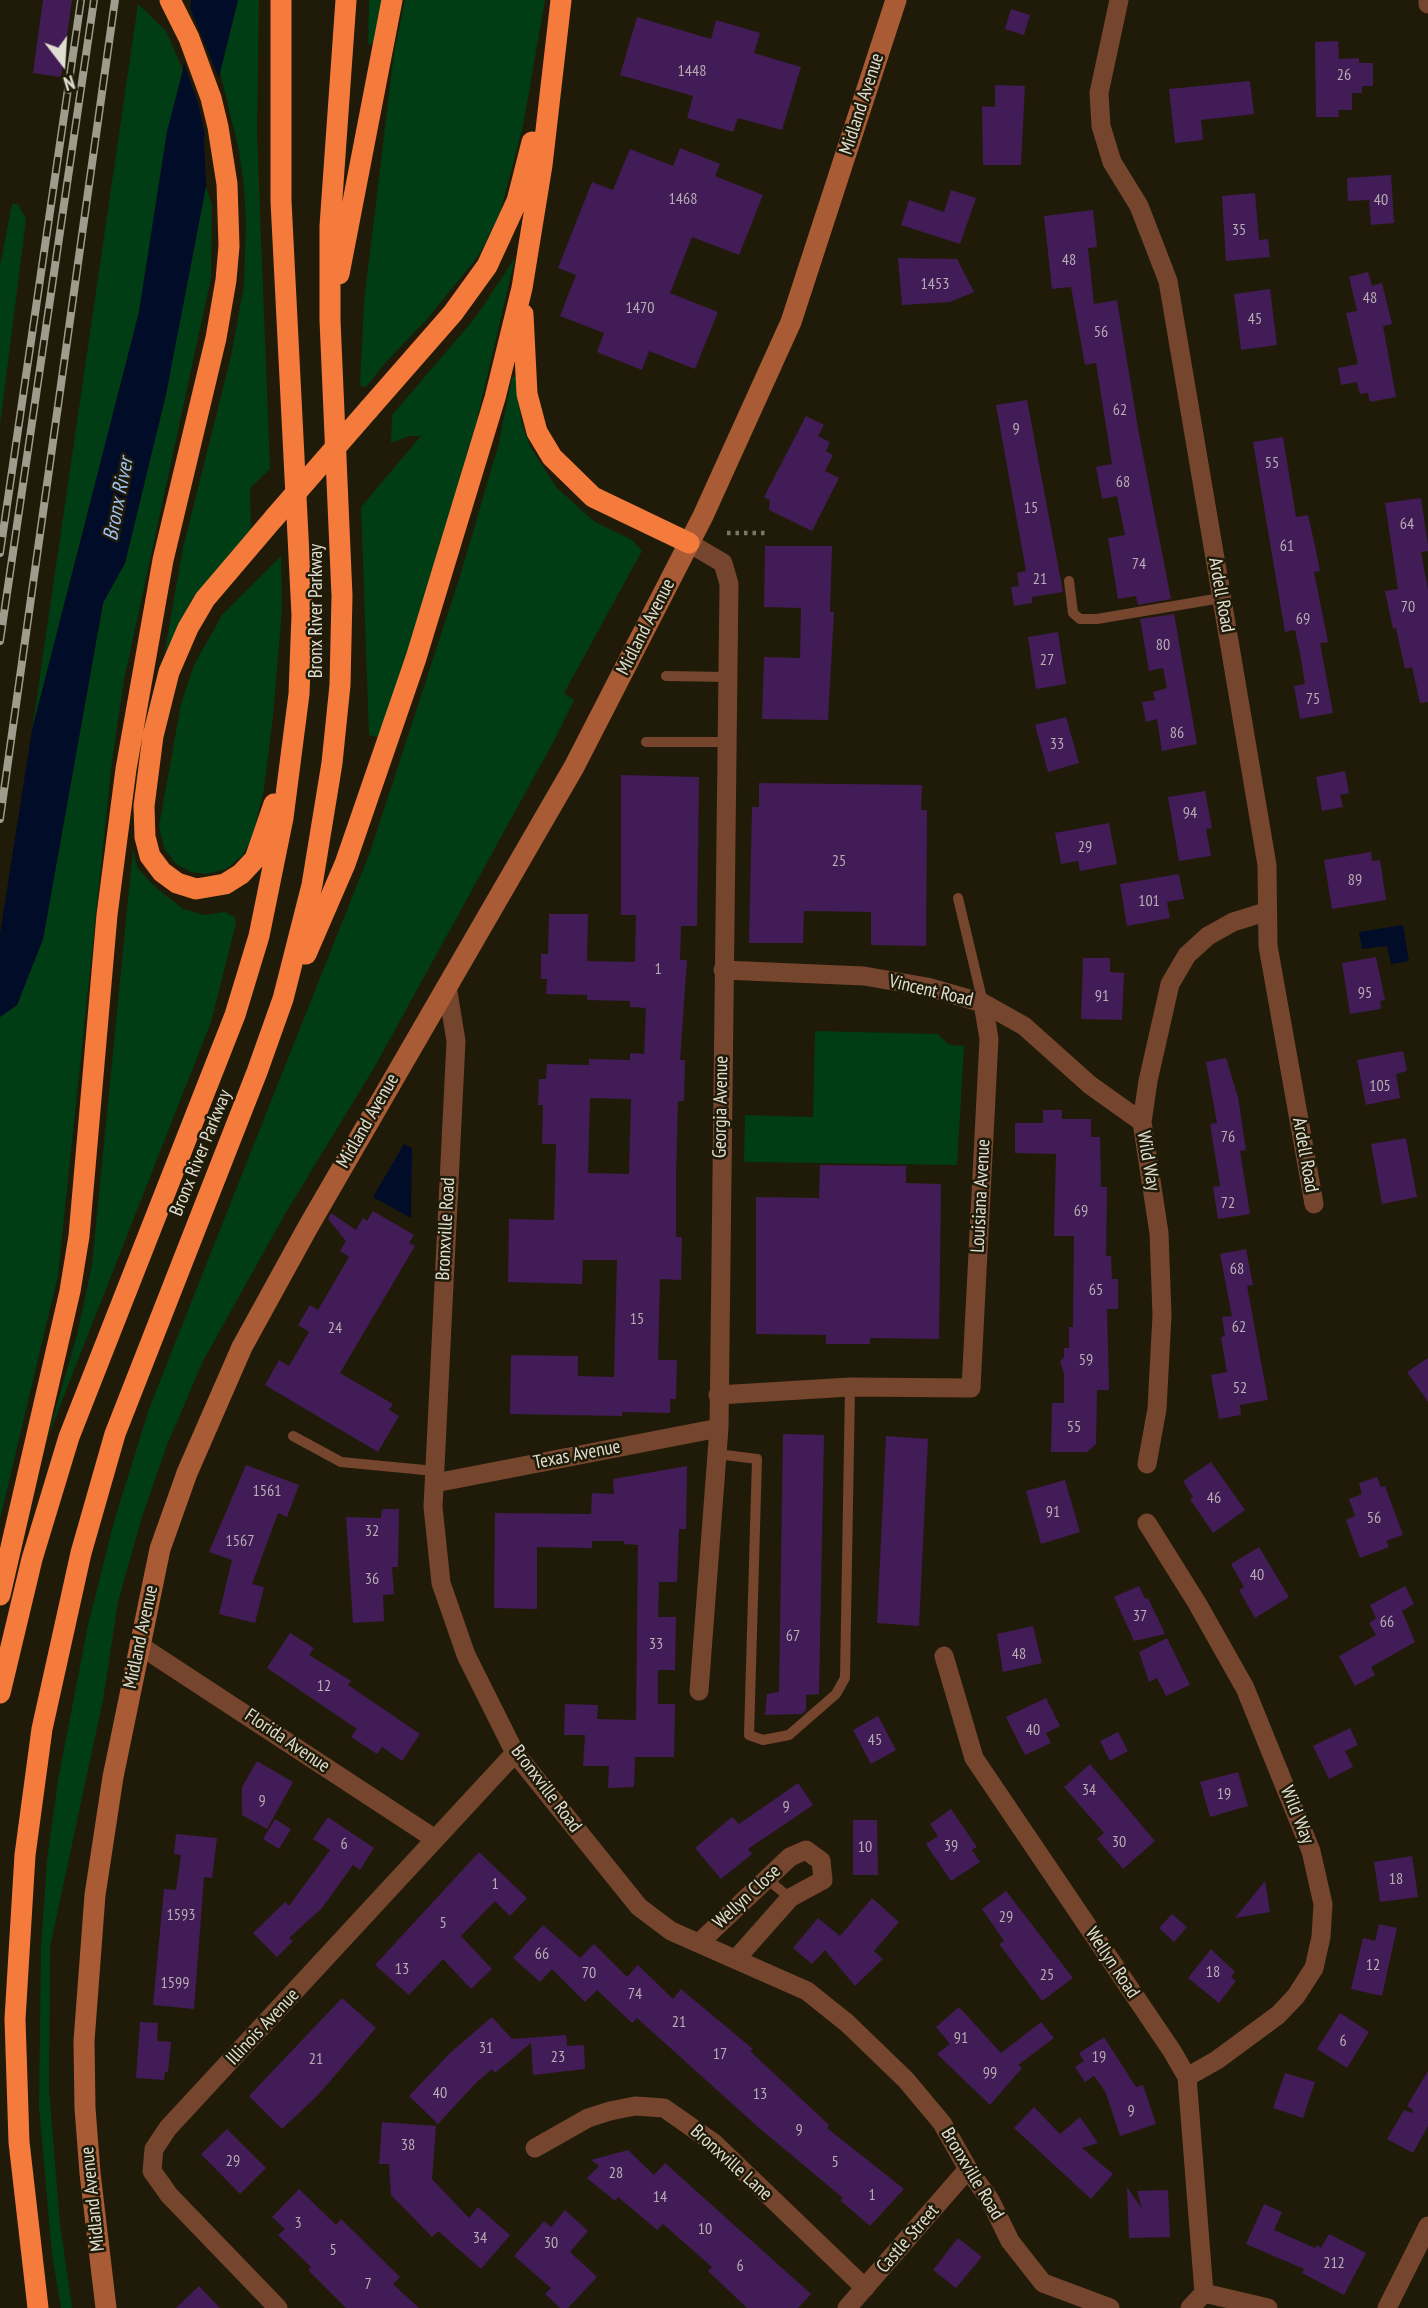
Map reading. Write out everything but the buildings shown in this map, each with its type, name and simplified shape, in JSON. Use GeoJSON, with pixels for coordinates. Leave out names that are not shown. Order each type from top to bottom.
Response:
{"type":"FeatureCollection","features":[{"type":"Feature","properties":{"kind":"highway"},"geometry":{"type":"LineString","coordinates":[[0,1595],[70,1291],[81,1216],[107,915],[130,741],[163,560],[218,325],[229,246],[224,157],[211,98],[189,38],[170,0]]}},
{"type":"Feature","properties":{"kind":"highway","name":"Bronx River Parkway"},"geometry":{"type":"LineString","coordinates":[[0,1693],[32,1559],[74,1424],[207,1091],[247,976],[276,859],[295,735],[301,654],[301,572],[281,201],[281,0]]}},
{"type":"Feature","properties":{"kind":"highway","name":"Bronx River Parkway"},"geometry":{"type":"LineString","coordinates":[[38,2308],[19,2142],[16,2019],[21,1900],[42,1729],[70,1598],[115,1434],[270,1036],[312,885],[332,764],[340,685],[341,554],[330,320],[331,179],[346,0]]}},
{"type":"Feature","properties":{"kind":"highway"},"geometry":{"type":"LineString","coordinates":[[330,320],[392,0]]}},
{"type":"Feature","properties":{"kind":"highway"},"geometry":{"type":"LineString","coordinates":[[295,735],[263,840],[248,867],[233,880],[206,889],[177,883],[162,872],[147,847],[143,817],[152,743],[164,688],[196,613],[274,518],[459,305],[500,243],[523,182],[559,10]]}},
{"type":"Feature","properties":{"kind":"highway"},"geometry":{"type":"LineString","coordinates":[[270,1036],[345,864],[428,623],[483,441],[522,288],[542,165],[559,10]]}},
{"type":"Feature","properties":{"kind":"highway"},"geometry":{"type":"LineString","coordinates":[[522,288],[527,394],[537,432],[552,457],[578,486],[600,502],[689,542]]}},
{"type":"Feature","properties":{"kind":"street","name":"Midland Avenue"},"geometry":{"type":"LineString","coordinates":[[106,2308],[90,2173],[84,2041],[95,1895],[139,1645],[160,1549],[187,1472],[242,1347],[574,767],[689,542],[791,322],[896,0]]}},
{"type":"Feature","properties":{"kind":"street","name":"Ardell Road"},"geometry":{"type":"LineString","coordinates":[[1119,0],[1099,93],[1101,126],[1112,162],[1139,206],[1168,281],[1267,865],[1265,912],[1268,946],[1314,1204]]}},
{"type":"Feature","properties":{"kind":"street","name":"Georgia Avenue"},"geometry":{"type":"LineString","coordinates":[[689,542],[719,559],[728,572],[719,1428],[699,1691]]}},
{"type":"Feature","properties":{"kind":"street","name":"Wild Way"},"geometry":{"type":"LineString","coordinates":[[1147,1464],[1157,1409],[1162,1315],[1159,1233],[1142,1122],[1170,984],[1187,955],[1208,936],[1233,922],[1265,912]]}},
{"type":"Feature","properties":{"kind":"street","name":"Vincent Road"},"geometry":{"type":"LineString","coordinates":[[723,970],[864,976],[928,987],[983,1003],[1024,1026],[1090,1085],[1142,1122]]}},
{"type":"Feature","properties":{"kind":"street","name":"Bronxville Road"},"geometry":{"type":"LineString","coordinates":[[447,986],[456,1041],[433,1507],[441,1583],[466,1655],[515,1754],[639,1907],[671,1931],[700,1941],[807,1991],[847,2023],[924,2101],[942,2123],[968,2169],[990,2200],[1010,2241],[1043,2283],[1110,2308]]}},
{"type":"Feature","properties":{"kind":"street","name":"Louisiana Avenue"},"geometry":{"type":"LineString","coordinates":[[850,1387],[971,1388],[989,1039],[983,1003]]}},
{"type":"Feature","properties":{"kind":"street"},"geometry":{"type":"LineString","coordinates":[[718,1395],[850,1387]]}},
{"type":"Feature","properties":{"kind":"street","name":"Texas Avenue"},"geometry":{"type":"LineString","coordinates":[[435,1477],[719,1428]]}},
{"type":"Feature","properties":{"kind":"street","name":"Wild Way"},"geometry":{"type":"LineString","coordinates":[[1147,1524],[1197,1603],[1245,1688],[1311,1851],[1323,1904],[1321,1937],[1314,1968],[1296,1996],[1278,2015],[1228,2052],[1187,2077]]}},
{"type":"Feature","properties":{"kind":"street","name":"Florida Avenue"},"geometry":{"type":"LineString","coordinates":[[139,1645],[435,1839]]}},
{"type":"Feature","properties":{"kind":"street","name":"Wellyn Road"},"geometry":{"type":"LineString","coordinates":[[944,1656],[974,1758],[1187,2077],[1204,2294]]}},
{"type":"Feature","properties":{"kind":"street","name":"Illinois Avenue"},"geometry":{"type":"LineString","coordinates":[[278,2308],[169,2195],[152,2171],[154,2149],[169,2128],[515,1754]]}},
{"type":"Feature","properties":{"kind":"street","name":"Wellyn Close"},"geometry":{"type":"LineString","coordinates":[[700,1941],[790,1857],[806,1850],[821,1861],[823,1880],[790,1898],[736,1959]]}},
{"type":"Feature","properties":{"kind":"street","name":"Bronxville Lane"},"geometry":{"type":"LineString","coordinates":[[535,2148],[588,2118],[610,2111],[635,2106],[664,2108],[714,2143],[865,2288]]}},
{"type":"Feature","properties":{"kind":"street","name":"Castle Street"},"geometry":{"type":"LineString","coordinates":[[847,2308],[968,2169]]}},
{"type":"Feature","properties":{"kind":"street"},"geometry":{"type":"LineString","coordinates":[[1387,2308],[1428,2226]]}},
{"type":"Feature","properties":{"kind":"street"},"geometry":{"type":"LineString","coordinates":[[1190,2308],[1204,2294],[1268,2308]]}},
{"type":"Feature","properties":{"kind":"lane"},"geometry":{"type":"LineString","coordinates":[[1069,581],[1073,612],[1080,619],[1097,619],[1221,598]]}},
{"type":"Feature","properties":{"kind":"lane"},"geometry":{"type":"LineString","coordinates":[[666,676],[727,677]]}},
{"type":"Feature","properties":{"kind":"lane"},"geometry":{"type":"LineString","coordinates":[[646,742],[726,742]]}},
{"type":"Feature","properties":{"kind":"lane"},"geometry":{"type":"LineString","coordinates":[[958,898],[983,1003]]}},
{"type":"Feature","properties":{"kind":"lane"},"geometry":{"type":"LineString","coordinates":[[717,1454],[757,1459],[750,1734],[763,1740],[789,1735],[836,1694],[845,1678],[850,1387]]}},
{"type":"Feature","properties":{"kind":"lane"},"geometry":{"type":"LineString","coordinates":[[293,1436],[341,1462],[435,1477]]}},
{"type":"Feature","properties":{"kind":"lane"},"geometry":{"type":"LineString","coordinates":[[767,1880],[790,1898]]}},
{"type":"Feature","properties":{"kind":"path"},"geometry":{"type":"LineString","coordinates":[[727,533],[769,533]]}},
{"type":"Feature","properties":{"kind":"green space"},"geometry":{"type":"Polygon","coordinates":[[[238,0],[259,0],[257,133],[270,469],[250,488],[251,530],[192,599],[164,655],[183,548],[231,356],[244,285],[244,187],[239,150],[220,72],[238,0]]]}},
{"type":"Feature","properties":{"kind":"green space"},"geometry":{"type":"Polygon","coordinates":[[[369,0],[383,0],[374,44],[368,44],[369,0]]]}},
{"type":"Feature","properties":{"kind":"green space"},"geometry":{"type":"Polygon","coordinates":[[[405,0],[545,0],[523,126],[500,213],[479,255],[428,318],[366,387],[360,386],[364,302],[394,53],[405,0]]]}},
{"type":"Feature","properties":{"kind":"green space"},"geometry":{"type":"Polygon","coordinates":[[[138,4],[166,31],[183,70],[167,132],[139,312],[32,730],[138,4]]]}},
{"type":"Feature","properties":{"kind":"green space"},"geometry":{"type":"Polygon","coordinates":[[[206,186],[212,206],[211,278],[124,680],[112,761],[58,1275],[0,1519],[0,1017],[17,1005],[43,939],[103,603],[125,563],[166,394],[206,186]]]}},
{"type":"Feature","properties":{"kind":"green space"},"geometry":{"type":"Polygon","coordinates":[[[12,204],[18,204],[26,219],[0,425],[0,266],[12,204]]]}},
{"type":"Feature","properties":{"kind":"green space"},"geometry":{"type":"Polygon","coordinates":[[[515,258],[475,428],[399,682],[378,737],[369,735],[361,507],[421,436],[409,436],[391,443],[392,415],[475,318],[515,258]]]}},
{"type":"Feature","properties":{"kind":"green space"},"geometry":{"type":"Polygon","coordinates":[[[512,377],[516,377],[522,424],[531,448],[557,488],[595,522],[632,540],[642,551],[564,693],[574,700],[556,737],[374,1068],[285,1214],[203,1361],[167,1445],[142,1517],[118,1602],[103,1700],[50,1947],[49,2089],[60,2224],[72,2308],[61,2308],[52,2255],[39,2107],[41,1947],[47,1861],[58,1780],[88,1625],[115,1518],[150,1406],[370,852],[460,576],[499,443],[512,377]]]}},
{"type":"Feature","properties":{"kind":"green space"},"geometry":{"type":"Polygon","coordinates":[[[281,556],[282,610],[273,716],[264,789],[252,839],[242,856],[226,869],[206,874],[191,872],[176,864],[164,848],[159,826],[181,704],[194,665],[222,615],[281,556]]]}},
{"type":"Feature","properties":{"kind":"green space"},"geometry":{"type":"Polygon","coordinates":[[[133,849],[137,867],[153,885],[183,909],[205,915],[225,912],[235,917],[236,923],[211,1022],[47,1439],[77,1335],[92,1265],[133,849]]]}},
{"type":"Feature","properties":{"kind":"green space"},"geometry":{"type":"Polygon","coordinates":[[[815,1031],[938,1034],[949,1045],[964,1046],[957,1165],[744,1162],[745,1115],[813,1117],[815,1031]]]}},
{"type":"Feature","properties":{"kind":"water","name":"Bronx River"},"geometry":{"type":"Polygon","coordinates":[[[191,0],[238,0],[204,137],[206,186],[166,394],[125,563],[103,603],[43,939],[17,1005],[0,1017],[0,934],[32,730],[139,312],[167,132],[183,70],[191,0]]]}},
{"type":"Feature","properties":{"kind":"water"},"geometry":{"type":"Polygon","coordinates":[[[1403,925],[1409,961],[1391,964],[1387,946],[1362,949],[1359,932],[1403,925]]]}},
{"type":"Feature","properties":{"kind":"water"},"geometry":{"type":"Polygon","coordinates":[[[404,1144],[412,1148],[411,1218],[373,1197],[404,1144]]]}},
{"type":"Feature","properties":{"kind":"pier"},"geometry":{"type":"Polygon","coordinates":[[[188,3],[221,83],[208,137],[208,149],[198,103],[181,55],[188,3]]]}},
{"type":"Feature","properties":{"kind":"railway"},"geometry":{"type":"LineString","coordinates":[[0,553],[81,0]]}},
{"type":"Feature","properties":{"kind":"railway"},"geometry":{"type":"LineString","coordinates":[[0,641],[94,0]]}},
{"type":"Feature","properties":{"kind":"railway"},"geometry":{"type":"LineString","coordinates":[[0,819],[115,0]]}}]}
